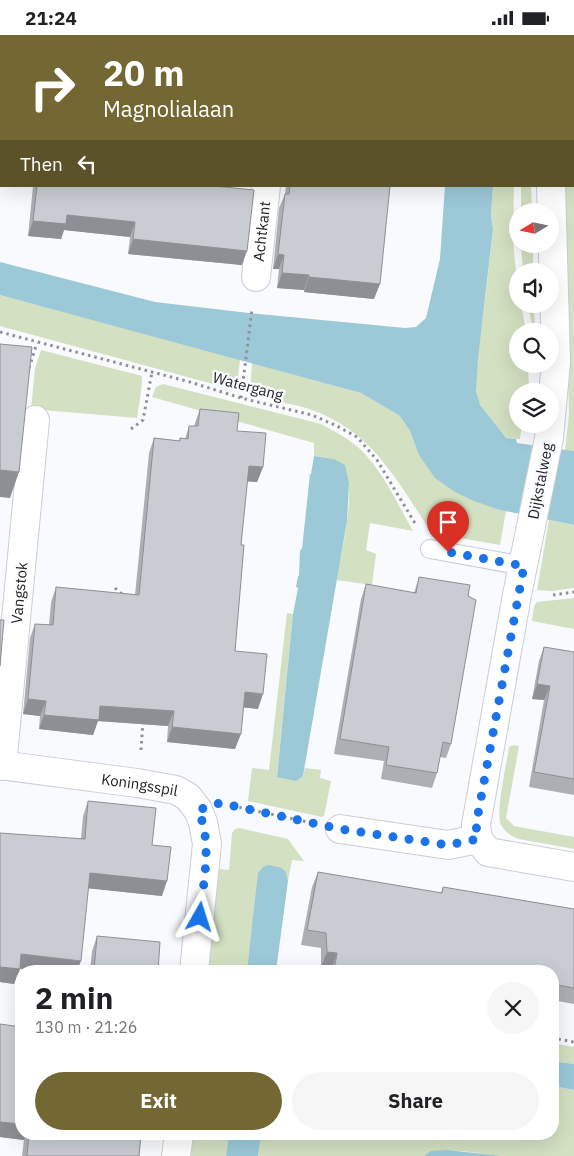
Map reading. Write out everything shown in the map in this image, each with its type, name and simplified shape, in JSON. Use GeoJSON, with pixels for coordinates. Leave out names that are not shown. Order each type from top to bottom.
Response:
{"type":"FeatureCollection","features":[{"type":"Feature","properties":{"kind":"street","name":"Achtkant"},"geometry":{"type":"LineString","coordinates":[[254,290],[266,187]]}},
{"type":"Feature","properties":{"kind":"street","name":"Dijkstalweg"},"geometry":{"type":"LineString","coordinates":[[478,839],[476,825],[530,529],[549,438],[556,362],[551,187]]}},
{"type":"Feature","properties":{"kind":"street","name":"Vangstok"},"geometry":{"type":"LineString","coordinates":[[1,765],[35,420]]}},
{"type":"Feature","properties":{"kind":"street","name":"Koningsspil"},"geometry":{"type":"LineString","coordinates":[[1,765],[176,789],[188,797],[198,810],[203,822],[207,843],[195,965]]}},
{"type":"Feature","properties":{"kind":"street"},"geometry":{"type":"LineString","coordinates":[[340,829],[448,845],[478,839],[488,852],[574,867]]}},
{"type":"Feature","properties":{"kind":"street"},"geometry":{"type":"LineString","coordinates":[[176,1156],[177,1140]]}},
{"type":"Feature","properties":{"kind":"lane"},"geometry":{"type":"LineString","coordinates":[[430,549],[524,566]]}},
{"type":"Feature","properties":{"kind":"path"},"geometry":{"type":"LineString","coordinates":[[241,397],[254,290]]}},
{"type":"Feature","properties":{"kind":"path","name":"Watergang"},"geometry":{"type":"LineString","coordinates":[[0,332],[312,415],[335,425],[356,437],[377,459],[430,549]]}},
{"type":"Feature","properties":{"kind":"path"},"geometry":{"type":"LineString","coordinates":[[35,420],[25,409],[29,367],[38,343]]}},
{"type":"Feature","properties":{"kind":"path"},"geometry":{"type":"LineString","coordinates":[[131,429],[143,420],[152,372]]}},
{"type":"Feature","properties":{"kind":"path"},"geometry":{"type":"LineString","coordinates":[[115,588],[127,598]]}},
{"type":"Feature","properties":{"kind":"path"},"geometry":{"type":"LineString","coordinates":[[138,783],[144,714]]}},
{"type":"Feature","properties":{"kind":"path"},"geometry":{"type":"LineString","coordinates":[[198,810],[220,803],[340,829]]}},
{"type":"Feature","properties":{"kind":"path"},"geometry":{"type":"LineString","coordinates":[[559,1039],[574,1042]]}},
{"type":"Feature","properties":{"kind":"green space"},"geometry":{"type":"Polygon","coordinates":[[[493,187],[514,187],[514,203],[509,203],[509,253],[514,253],[515,263],[509,263],[509,313],[523,313],[525,323],[509,323],[509,373],[528,373],[529,383],[509,383],[509,433],[521,433],[520,439],[506,438],[479,404],[477,395],[477,363],[493,229],[491,215],[493,187]]]}},
{"type":"Feature","properties":{"kind":"green space"},"geometry":{"type":"Polygon","coordinates":[[[521,187],[531,187],[532,203],[521,203],[521,187]]]}},
{"type":"Feature","properties":{"kind":"green space"},"geometry":{"type":"Polygon","coordinates":[[[563,187],[574,187],[574,451],[565,450],[569,415],[563,187]]]}},
{"type":"Feature","properties":{"kind":"green space"},"geometry":{"type":"Polygon","coordinates":[[[522,253],[533,253],[533,263],[522,263],[522,253]]]}},
{"type":"Feature","properties":{"kind":"green space"},"geometry":{"type":"Polygon","coordinates":[[[0,295],[240,359],[237,386],[235,390],[0,326],[0,295]]]}},
{"type":"Feature","properties":{"kind":"green space"},"geometry":{"type":"Polygon","coordinates":[[[530,313],[534,313],[535,323],[532,323],[530,313]]]}},
{"type":"Feature","properties":{"kind":"green space"},"geometry":{"type":"Polygon","coordinates":[[[41,350],[142,376],[137,418],[31,409],[35,368],[41,350]]]}},
{"type":"Feature","properties":{"kind":"green space"},"geometry":{"type":"Polygon","coordinates":[[[252,363],[361,393],[400,416],[410,431],[419,454],[500,510],[506,511],[500,545],[432,533],[382,461],[352,432],[334,420],[312,410],[264,398],[250,392],[252,363]]]}},
{"type":"Feature","properties":{"kind":"green space"},"geometry":{"type":"Polygon","coordinates":[[[163,384],[321,424],[338,433],[354,444],[372,462],[413,531],[370,523],[366,550],[376,554],[372,585],[336,580],[348,514],[349,488],[346,475],[334,459],[314,456],[314,443],[152,397],[156,387],[163,384]]]}},
{"type":"Feature","properties":{"kind":"green space"},"geometry":{"type":"Polygon","coordinates":[[[549,520],[574,525],[574,588],[552,591],[537,590],[549,520]]]}},
{"type":"Feature","properties":{"kind":"green space"},"geometry":{"type":"Polygon","coordinates":[[[574,598],[574,629],[532,621],[534,606],[537,602],[574,598]]]}},
{"type":"Feature","properties":{"kind":"green space"},"geometry":{"type":"Polygon","coordinates":[[[287,613],[293,614],[277,776],[303,776],[305,768],[321,770],[320,778],[331,781],[324,816],[322,817],[248,801],[252,768],[269,770],[287,613]]]}},
{"type":"Feature","properties":{"kind":"green space"},"geometry":{"type":"Polygon","coordinates":[[[519,746],[506,818],[514,826],[574,837],[574,849],[519,839],[509,834],[501,825],[499,810],[502,787],[509,747],[519,746]]]}},
{"type":"Feature","properties":{"kind":"green space"},"geometry":{"type":"Polygon","coordinates":[[[239,828],[288,839],[304,861],[292,860],[288,881],[287,876],[260,870],[248,965],[209,965],[218,869],[229,870],[232,833],[235,829],[239,828]]]}},
{"type":"Feature","properties":{"kind":"green space"},"geometry":{"type":"Polygon","coordinates":[[[559,1044],[574,1047],[574,1064],[559,1062],[559,1044]]]}},
{"type":"Feature","properties":{"kind":"green space"},"geometry":{"type":"Polygon","coordinates":[[[559,1087],[574,1090],[574,1156],[504,1156],[452,1150],[424,1156],[258,1156],[260,1140],[559,1140],[559,1087]]]}},
{"type":"Feature","properties":{"kind":"green space"},"geometry":{"type":"Polygon","coordinates":[[[192,1140],[228,1140],[226,1156],[191,1156],[192,1140]]]}},
{"type":"Feature","properties":{"kind":"water"},"geometry":{"type":"Polygon","coordinates":[[[445,187],[493,187],[491,215],[493,229],[476,391],[480,405],[506,438],[516,439],[517,443],[574,451],[574,525],[500,510],[455,492],[435,478],[419,455],[410,431],[400,416],[361,393],[0,295],[0,262],[155,302],[405,328],[416,327],[426,318],[440,259],[445,187]]]}},
{"type":"Feature","properties":{"kind":"water"},"geometry":{"type":"Polygon","coordinates":[[[314,456],[334,459],[345,465],[349,484],[347,521],[303,776],[296,781],[277,777],[293,614],[298,588],[296,587],[299,576],[300,550],[302,549],[310,474],[314,456]]]}},
{"type":"Feature","properties":{"kind":"water"},"geometry":{"type":"Polygon","coordinates":[[[269,865],[283,869],[288,881],[277,965],[248,965],[258,873],[263,867],[269,865]]]}},
{"type":"Feature","properties":{"kind":"water"},"geometry":{"type":"Polygon","coordinates":[[[559,1062],[574,1064],[574,1090],[559,1087],[559,1062]]]}},
{"type":"Feature","properties":{"kind":"water"},"geometry":{"type":"Polygon","coordinates":[[[228,1140],[260,1140],[258,1156],[226,1156],[228,1140]]]}},
{"type":"Feature","properties":{"kind":"water"},"geometry":{"type":"Polygon","coordinates":[[[447,1150],[502,1156],[424,1156],[431,1151],[447,1150]]]}},
{"type":"Feature","properties":{"kind":"building"},"geometry":{"type":"Polygon","coordinates":[[[37,187],[224,187],[254,190],[247,251],[133,239],[135,222],[67,215],[66,224],[33,221],[37,187]]]}},
{"type":"Feature","properties":{"kind":"building"},"geometry":{"type":"Polygon","coordinates":[[[290,187],[390,187],[380,284],[282,273],[284,255],[278,254],[285,194],[289,194],[290,187]]]}},
{"type":"Feature","properties":{"kind":"building"},"geometry":{"type":"Polygon","coordinates":[[[0,344],[32,347],[19,472],[0,470],[0,344]]]}},
{"type":"Feature","properties":{"kind":"building"},"geometry":{"type":"Polygon","coordinates":[[[200,409],[239,413],[237,431],[266,433],[263,467],[249,466],[241,545],[244,545],[235,651],[267,654],[263,694],[245,692],[241,734],[172,727],[174,711],[100,706],[99,720],[44,715],[46,701],[28,699],[35,624],[53,625],[56,587],[139,595],[154,438],[180,441],[180,438],[188,439],[189,426],[198,426],[200,409]]]}},
{"type":"Feature","properties":{"kind":"building"},"geometry":{"type":"Polygon","coordinates":[[[419,577],[470,585],[468,596],[476,600],[451,744],[443,742],[437,773],[386,765],[389,747],[340,739],[366,584],[416,593],[419,577]]]}},
{"type":"Feature","properties":{"kind":"building"},"geometry":{"type":"Polygon","coordinates":[[[0,620],[4,620],[0,666],[0,620]]]}},
{"type":"Feature","properties":{"kind":"building"},"geometry":{"type":"Polygon","coordinates":[[[544,647],[574,652],[574,779],[534,772],[550,686],[537,684],[544,647]]]}},
{"type":"Feature","properties":{"kind":"building"},"geometry":{"type":"Polygon","coordinates":[[[88,801],[156,808],[152,845],[171,847],[167,881],[90,873],[81,961],[21,954],[20,965],[15,965],[15,968],[0,967],[0,833],[85,839],[88,801]]]}},
{"type":"Feature","properties":{"kind":"building"},"geometry":{"type":"Polygon","coordinates":[[[318,872],[442,893],[443,887],[574,909],[574,988],[559,985],[559,965],[335,965],[337,953],[327,952],[326,933],[307,930],[318,872]]]}},
{"type":"Feature","properties":{"kind":"building"},"geometry":{"type":"Polygon","coordinates":[[[97,936],[160,942],[158,965],[95,965],[97,936]]]}},
{"type":"Feature","properties":{"kind":"building"},"geometry":{"type":"Polygon","coordinates":[[[0,1024],[15,1026],[15,1123],[0,1122],[0,1024]]]}},
{"type":"Feature","properties":{"kind":"building"},"geometry":{"type":"Polygon","coordinates":[[[28,1140],[140,1140],[139,1156],[27,1156],[28,1140]]]}},
{"type":"Feature","properties":{"kind":"route"},"geometry":{"type":"LineString","coordinates":[[200,917],[207,843],[203,822],[198,810],[220,803],[340,829],[448,845],[478,839],[476,825],[517,595],[524,566],[448,552]]}}]}
